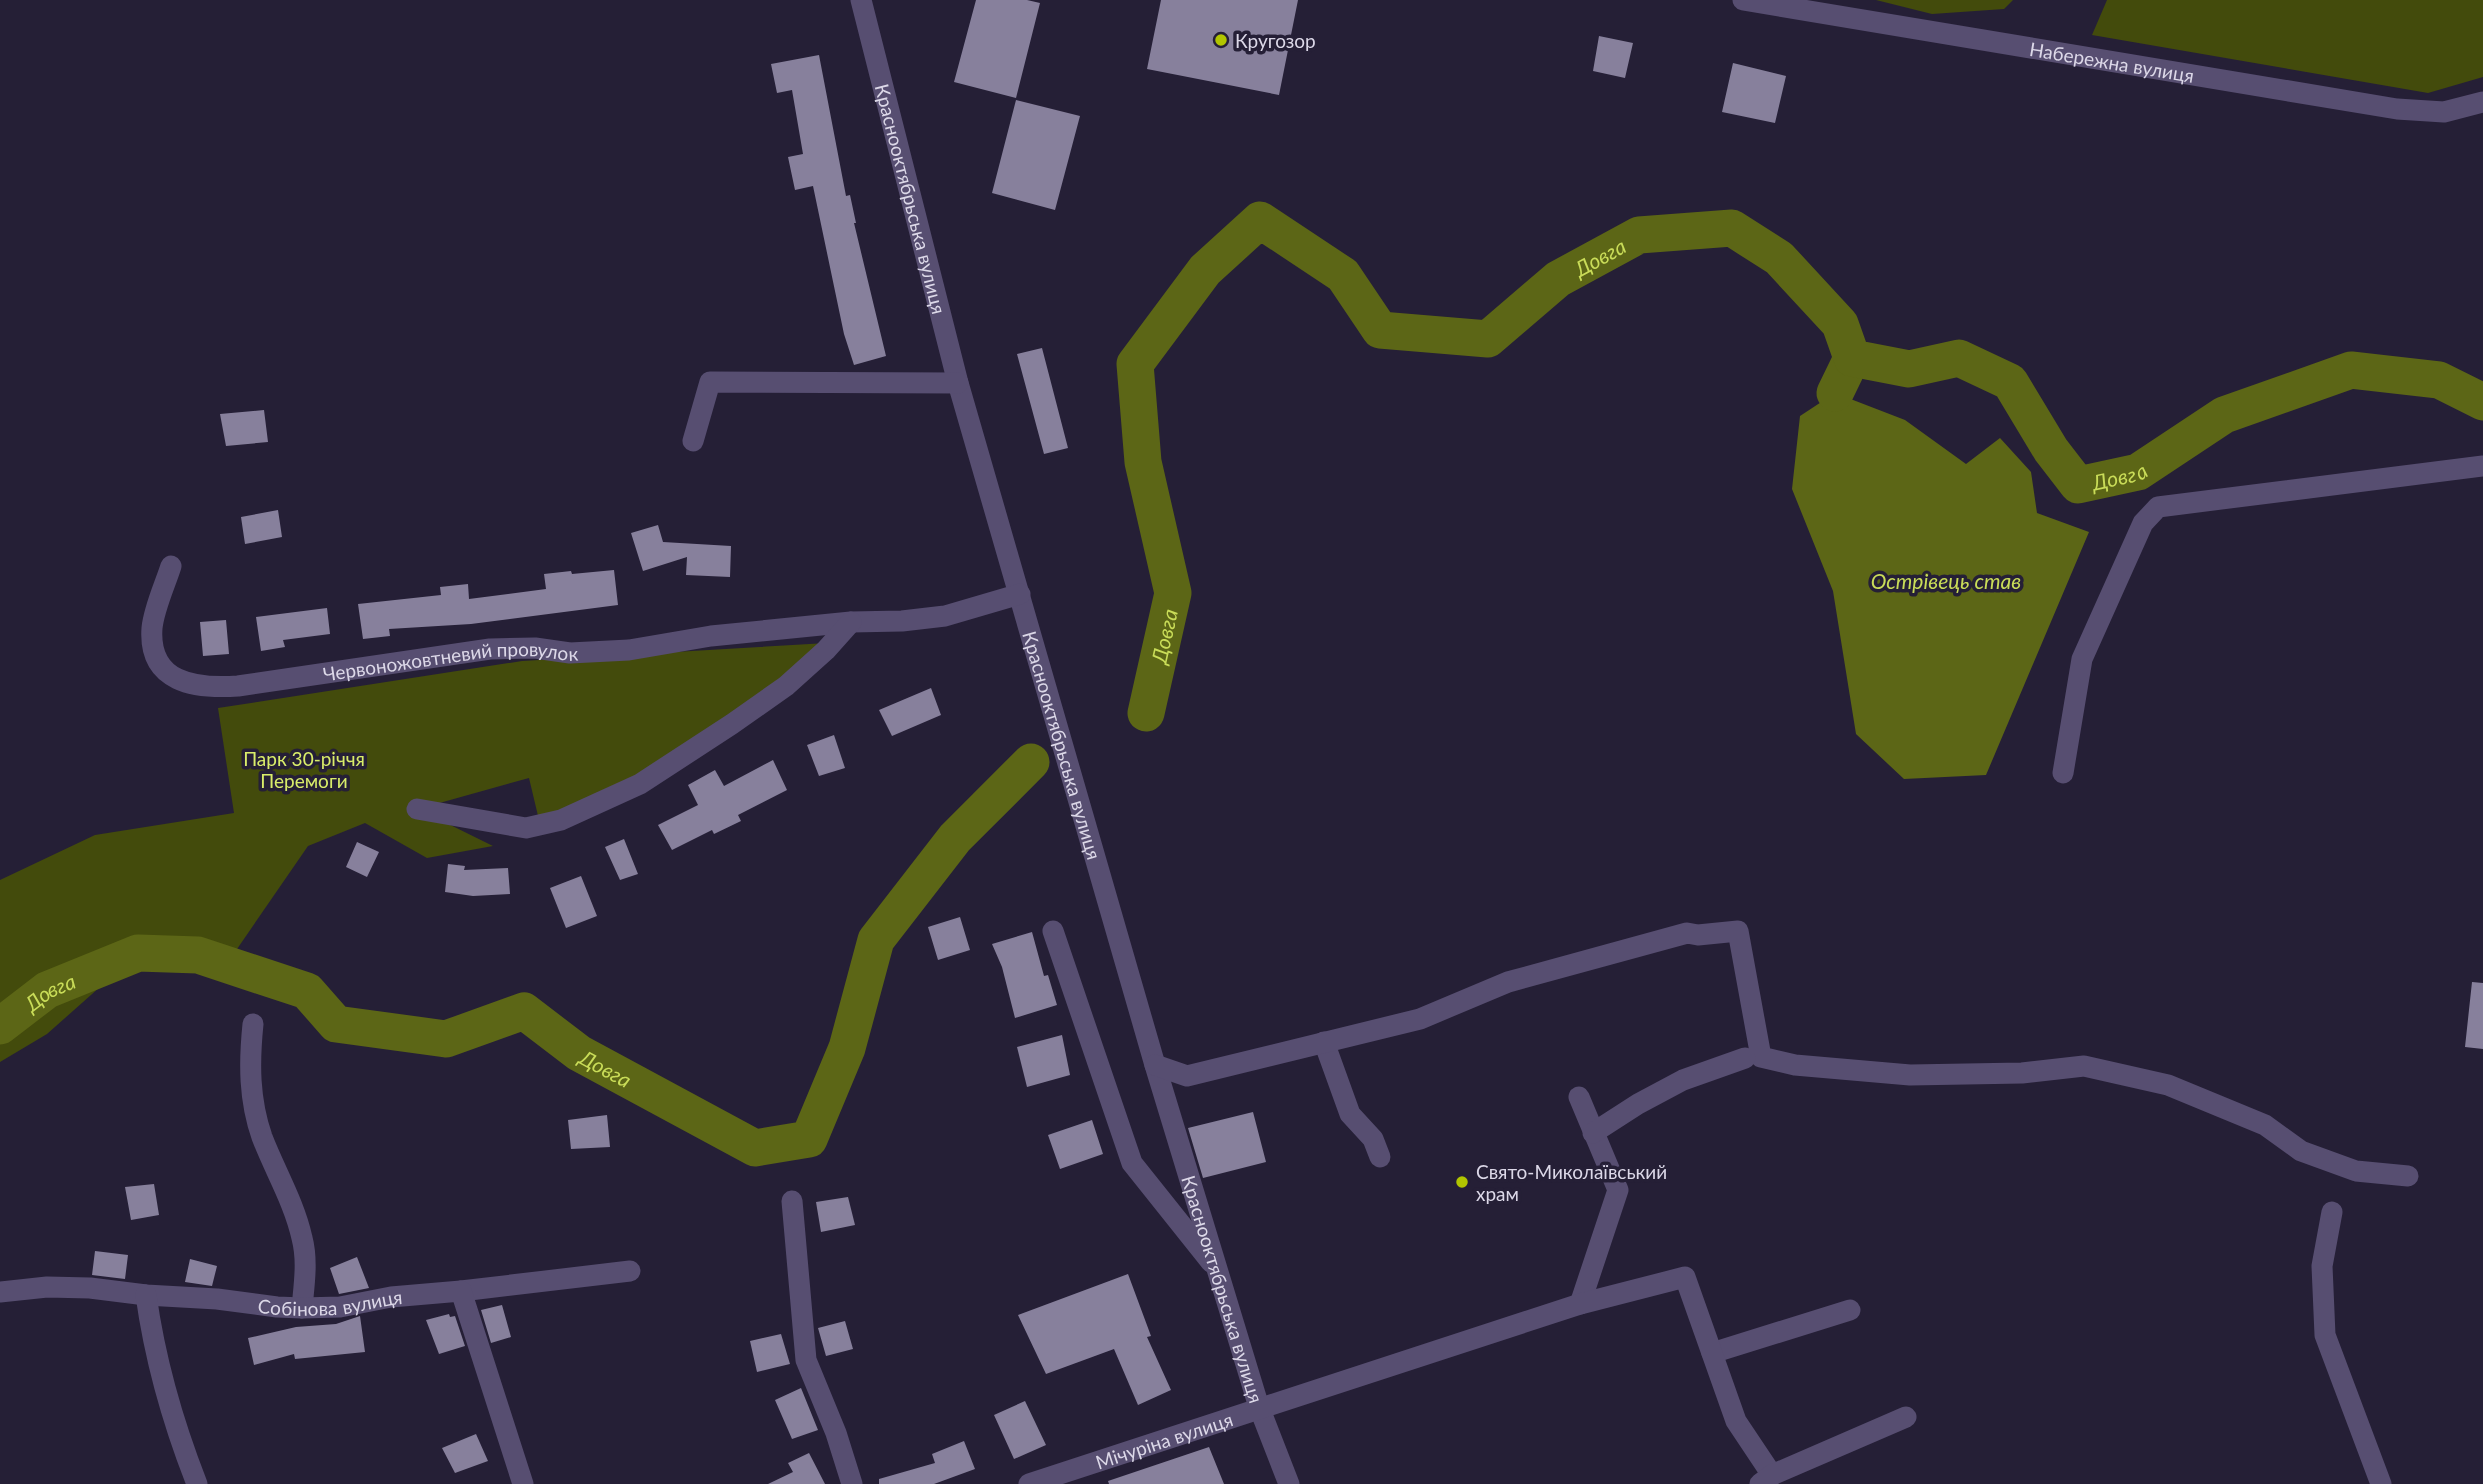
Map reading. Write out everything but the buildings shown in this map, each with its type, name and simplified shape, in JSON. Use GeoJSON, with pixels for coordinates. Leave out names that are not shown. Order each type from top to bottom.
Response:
{"type":"FeatureCollection","features":[{"type":"Feature","properties":{"kind":"street","name":"Краснооктябрьська вулиця"},"geometry":{"type":"LineString","coordinates":[[861,0],[958,383],[1155,1065],[1259,1407],[1289,1484]]}},
{"type":"Feature","properties":{"kind":"street","name":"Набережна вулиця"},"geometry":{"type":"LineString","coordinates":[[1743,0],[2397,109],[2444,112],[2483,102]]}},
{"type":"Feature","properties":{"kind":"street"},"geometry":{"type":"LineString","coordinates":[[694,441],[710,382],[958,383]]}},
{"type":"Feature","properties":{"kind":"street"},"geometry":{"type":"LineString","coordinates":[[2063,773],[2082,659],[2143,523],[2158,507],[2483,466]]}},
{"type":"Feature","properties":{"kind":"street","name":"Червоножовтневий провулок"},"geometry":{"type":"LineString","coordinates":[[171,566],[152,625],[152,649],[163,670],[186,684],[210,688],[490,649],[535,648],[570,653],[629,650],[711,636],[851,622],[902,621],[945,616],[1020,594]]}},
{"type":"Feature","properties":{"kind":"street"},"geometry":{"type":"LineString","coordinates":[[417,809],[526,828],[561,820],[640,784],[732,724],[786,686],[826,650],[851,622]]}},
{"type":"Feature","properties":{"kind":"street"},"geometry":{"type":"LineString","coordinates":[[1053,931],[1132,1163],[1218,1272]]}},
{"type":"Feature","properties":{"kind":"street"},"geometry":{"type":"LineString","coordinates":[[1155,1065],[1187,1076],[1420,1019],[1508,982],[1686,933],[1738,931],[1761,1057],[1795,1065],[1910,1075],[2022,1073],[2084,1066],[2168,1085],[2265,1125],[2301,1151],[2356,1171],[2408,1176]]}},
{"type":"Feature","properties":{"kind":"street"},"geometry":{"type":"LineString","coordinates":[[253,1024],[250,1087],[262,1136],[290,1200],[303,1239],[306,1263],[302,1308]]}},
{"type":"Feature","properties":{"kind":"street"},"geometry":{"type":"LineString","coordinates":[[1324,1042],[1350,1114],[1373,1139],[1380,1157]]}},
{"type":"Feature","properties":{"kind":"street"},"geometry":{"type":"LineString","coordinates":[[1593,1133],[1638,1104],[1683,1080],[1745,1058]]}},
{"type":"Feature","properties":{"kind":"street"},"geometry":{"type":"LineString","coordinates":[[1579,1097],[1618,1191],[1580,1304]]}},
{"type":"Feature","properties":{"kind":"street"},"geometry":{"type":"LineString","coordinates":[[792,1201],[806,1360],[836,1433],[852,1484]]}},
{"type":"Feature","properties":{"kind":"street"},"geometry":{"type":"LineString","coordinates":[[2332,1212],[2322,1266],[2325,1335],[2381,1484]]}},
{"type":"Feature","properties":{"kind":"street","name":"Собінова вулиця"},"geometry":{"type":"LineString","coordinates":[[0,1292],[47,1287],[79,1288],[302,1308],[340,1307],[391,1297],[630,1271]]}},
{"type":"Feature","properties":{"kind":"street","name":"Мічуріна вулиця"},"geometry":{"type":"LineString","coordinates":[[1029,1484],[1580,1304],[1685,1277],[1712,1353]]}},
{"type":"Feature","properties":{"kind":"street"},"geometry":{"type":"LineString","coordinates":[[461,1291],[523,1484]]}},
{"type":"Feature","properties":{"kind":"street"},"geometry":{"type":"LineString","coordinates":[[146,1295],[167,1398],[197,1484]]}},
{"type":"Feature","properties":{"kind":"street"},"geometry":{"type":"LineString","coordinates":[[1850,1310],[1712,1353],[1736,1421],[1766,1479],[1906,1417]]}},
{"type":"Feature","properties":{"kind":"green space"},"geometry":{"type":"Polygon","coordinates":[[[1876,0],[2013,0],[2004,9],[1932,14],[1876,0]]]}},
{"type":"Feature","properties":{"kind":"green space"},"geometry":{"type":"Polygon","coordinates":[[[2107,0],[2483,0],[2483,77],[2428,93],[2092,35],[2107,0]]]}},
{"type":"Feature","properties":{"kind":"green space","name":"Парк 30-річчя Перемоги"},"geometry":{"type":"Polygon","coordinates":[[[827,643],[699,740],[624,784],[539,820],[529,778],[418,809],[493,846],[427,858],[365,823],[308,846],[226,965],[118,971],[47,1034],[0,1062],[0,880],[95,835],[234,813],[218,708],[522,661],[827,643]]]}},
{"type":"Feature","properties":{"kind":"water","name":"Острівець став"},"geometry":{"type":"Polygon","coordinates":[[[1835,393],[1905,420],[1966,464],[2000,438],[2031,472],[2037,513],[2089,532],[1986,775],[1904,779],[1856,734],[1833,591],[1792,489],[1800,416],[1835,393]]]}},
{"type":"Feature","properties":{"kind":"waterway","name":"Довга"},"geometry":{"type":"LineString","coordinates":[[1146,713],[1173,593],[1143,462],[1135,364],[1205,270],[1260,220],[1343,275],[1380,330],[1488,339],[1558,279],[1639,235],[1732,228],[1779,258],[1840,324],[1852,358],[1909,369],[1959,358],[2010,382],[2051,450],[2078,485],[2138,472],[2224,415],[2351,370],[2439,380],[2483,402]]}},
{"type":"Feature","properties":{"kind":"waterway"},"geometry":{"type":"LineString","coordinates":[[1835,393],[1852,358]]}},
{"type":"Feature","properties":{"kind":"waterway","name":"Довга"},"geometry":{"type":"LineString","coordinates":[[0,1026],[47,990],[138,953],[198,955],[307,991],[336,1024],[446,1039],[524,1011],[579,1053],[755,1148],[809,1139],[847,1048],[876,940],[955,838],[1031,762]]}},
{"type":"Feature","properties":{"kind":"place","name":"Кругозор"},"geometry":{"type":"Point","coordinates":[1221,40]}},
{"type":"Feature","properties":{"kind":"place","name":"Свято-Миколаївський храм"},"geometry":{"type":"Point","coordinates":[1462,1182]}}]}
